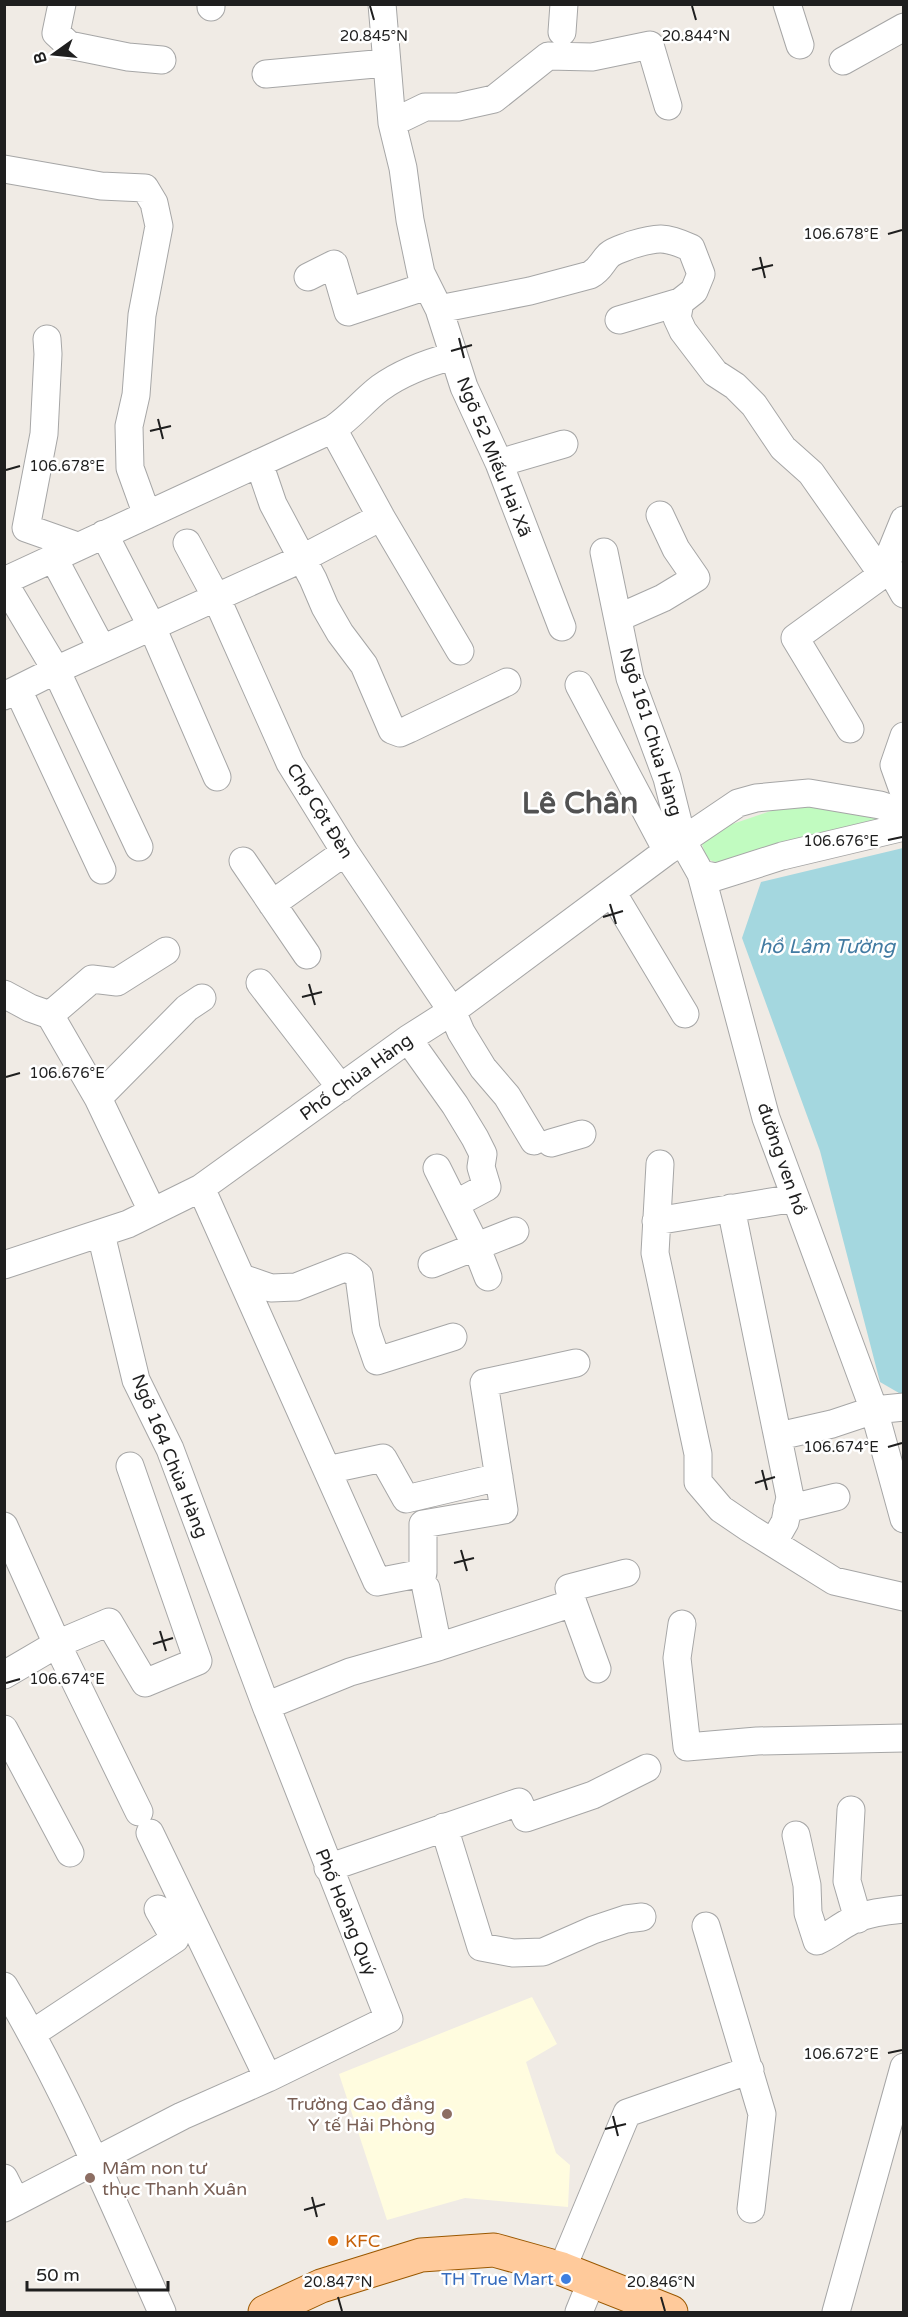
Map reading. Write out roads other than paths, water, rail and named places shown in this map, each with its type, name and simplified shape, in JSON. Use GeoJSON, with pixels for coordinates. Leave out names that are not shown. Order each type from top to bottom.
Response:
{"type":"FeatureCollection","features":[{"type":"Feature","properties":{"kind":"main road"},"geometry":{"type":"LineString","coordinates":[[265,2313],[321,2286],[422,2255],[494,2250],[562,2269],[671,2313]]}},
{"type":"Feature","properties":{"kind":"street"},"geometry":{"type":"LineString","coordinates":[[62,4],[56,33],[69,45],[128,57],[162,60]]}},
{"type":"Feature","properties":{"kind":"street","name":"Ngõ 52 Miếu Hai Xã"},"geometry":{"type":"LineString","coordinates":[[382,4],[392,123],[403,168],[421,273],[433,298],[464,387],[499,463],[562,627]]}},
{"type":"Feature","properties":{"kind":"street"},"geometry":{"type":"LineString","coordinates":[[562,33],[564,4]]}},
{"type":"Feature","properties":{"kind":"street"},"geometry":{"type":"LineString","coordinates":[[787,4],[800,45]]}},
{"type":"Feature","properties":{"kind":"street"},"geometry":{"type":"LineString","coordinates":[[843,61],[903,27]]}},
{"type":"Feature","properties":{"kind":"street"},"geometry":{"type":"LineString","coordinates":[[392,123],[425,107],[458,107],[494,99],[548,56],[592,57],[650,45],[668,106]]}},
{"type":"Feature","properties":{"kind":"street"},"geometry":{"type":"LineString","coordinates":[[266,74],[386,63]]}},
{"type":"Feature","properties":{"kind":"street"},"geometry":{"type":"LineString","coordinates":[[4,169],[101,186],[145,188],[154,203],[159,226],[142,315],[136,395],[129,426],[130,468],[157,510]]}},
{"type":"Feature","properties":{"kind":"street"},"geometry":{"type":"LineString","coordinates":[[308,277],[334,264],[348,312],[433,298],[530,291],[590,275],[598,270],[609,255],[616,250],[655,237],[672,239],[691,248],[701,274],[694,291],[680,302],[619,320]]}},
{"type":"Feature","properties":{"kind":"street"},"geometry":{"type":"LineString","coordinates":[[680,302],[677,318],[693,345],[715,373],[735,386],[753,405],[783,448],[811,473],[882,574]]}},
{"type":"Feature","properties":{"kind":"street"},"geometry":{"type":"LineString","coordinates":[[47,339],[44,434],[26,528],[77,546]]}},
{"type":"Feature","properties":{"kind":"street"},"geometry":{"type":"LineString","coordinates":[[139,847],[56,670],[4,582],[53,557],[333,429],[350,418],[380,388],[422,364],[453,356]]}},
{"type":"Feature","properties":{"kind":"street"},"geometry":{"type":"LineString","coordinates":[[333,429],[381,517],[460,651]]}},
{"type":"Feature","properties":{"kind":"street"},"geometry":{"type":"LineString","coordinates":[[499,463],[564,444]]}},
{"type":"Feature","properties":{"kind":"street"},"geometry":{"type":"LineString","coordinates":[[259,463],[273,504],[340,633],[364,665],[392,730],[400,733],[507,682]]}},
{"type":"Feature","properties":{"kind":"street"},"geometry":{"type":"LineString","coordinates":[[618,618],[663,598],[696,578],[676,549],[660,515]]}},
{"type":"Feature","properties":{"kind":"street"},"geometry":{"type":"LineString","coordinates":[[102,870],[11,693],[56,670],[301,559],[381,517]]}},
{"type":"Feature","properties":{"kind":"street"},"geometry":{"type":"LineString","coordinates":[[882,574],[903,520]]}},
{"type":"Feature","properties":{"kind":"street"},"geometry":{"type":"LineString","coordinates":[[104,534],[152,627],[217,777]]}},
{"type":"Feature","properties":{"kind":"street","name":"Chợ Cột Đèn"},"geometry":{"type":"LineString","coordinates":[[187,543],[216,597],[290,763],[345,852],[452,1011],[461,1032],[483,1068],[542,1142],[582,1134]]}},
{"type":"Feature","properties":{"kind":"street","name":"Ngõ 161 Chùa Hàng"},"geometry":{"type":"LineString","coordinates":[[604,552],[630,678],[667,778],[675,846]]}},
{"type":"Feature","properties":{"kind":"street"},"geometry":{"type":"LineString","coordinates":[[53,557],[102,650]]}},
{"type":"Feature","properties":{"kind":"street"},"geometry":{"type":"LineString","coordinates":[[850,729],[795,638],[890,569],[903,594]]}},
{"type":"Feature","properties":{"kind":"street"},"geometry":{"type":"LineString","coordinates":[[579,685],[675,846],[701,874],[716,877],[782,856],[903,827]]}},
{"type":"Feature","properties":{"kind":"street"},"geometry":{"type":"LineString","coordinates":[[903,736],[894,765],[903,793]]}},
{"type":"Feature","properties":{"kind":"street","name":"Phố Chùa Hàng"},"geometry":{"type":"LineString","coordinates":[[4,1266],[128,1224],[152,1210],[201,1188],[408,1039],[452,1011],[675,846],[738,803],[756,798],[809,793],[880,805],[903,813]]}},
{"type":"Feature","properties":{"kind":"street"},"geometry":{"type":"LineString","coordinates":[[272,904],[345,852]]}},
{"type":"Feature","properties":{"kind":"street"},"geometry":{"type":"LineString","coordinates":[[243,861],[307,955]]}},
{"type":"Feature","properties":{"kind":"street","name":"đường ven hồ"},"geometry":{"type":"LineString","coordinates":[[701,874],[766,1118],[874,1410],[903,1519]]}},
{"type":"Feature","properties":{"kind":"street"},"geometry":{"type":"LineString","coordinates":[[612,892],[685,1014]]}},
{"type":"Feature","properties":{"kind":"street"},"geometry":{"type":"LineString","coordinates":[[50,1015],[92,980],[117,982],[166,951]]}},
{"type":"Feature","properties":{"kind":"street"},"geometry":{"type":"LineString","coordinates":[[260,983],[341,1088]]}},
{"type":"Feature","properties":{"kind":"street"},"geometry":{"type":"LineString","coordinates":[[4,994],[30,1008],[50,1015],[98,1098],[152,1210]]}},
{"type":"Feature","properties":{"kind":"street"},"geometry":{"type":"LineString","coordinates":[[98,1098],[187,1008],[202,998]]}},
{"type":"Feature","properties":{"kind":"street"},"geometry":{"type":"LineString","coordinates":[[408,1039],[455,1105],[483,1154],[481,1167],[487,1187],[455,1204]]}},
{"type":"Feature","properties":{"kind":"street"},"geometry":{"type":"LineString","coordinates":[[660,1164],[655,1253],[698,1454],[698,1482],[721,1509],[834,1581],[903,1597]]}},
{"type":"Feature","properties":{"kind":"street"},"geometry":{"type":"LineString","coordinates":[[437,1168],[476,1246],[488,1277]]}},
{"type":"Feature","properties":{"kind":"street"},"geometry":{"type":"LineString","coordinates":[[201,1188],[377,1582],[423,1573],[423,1524],[504,1510],[484,1383],[576,1363]]}},
{"type":"Feature","properties":{"kind":"street"},"geometry":{"type":"LineString","coordinates":[[656,1221],[795,1198]]}},
{"type":"Feature","properties":{"kind":"street"},"geometry":{"type":"LineString","coordinates":[[731,1208],[790,1497],[785,1522],[773,1543]]}},
{"type":"Feature","properties":{"kind":"street"},"geometry":{"type":"LineString","coordinates":[[432,1264],[515,1231]]}},
{"type":"Feature","properties":{"kind":"street","name":"Ngõ 164 Chùa Hàng"},"geometry":{"type":"LineString","coordinates":[[101,1234],[136,1380],[170,1449],[266,1706]]}},
{"type":"Feature","properties":{"kind":"street"},"geometry":{"type":"LineString","coordinates":[[242,1278],[271,1288],[296,1287],[347,1267],[359,1276],[366,1329],[377,1361],[453,1336]]}},
{"type":"Feature","properties":{"kind":"street"},"geometry":{"type":"LineString","coordinates":[[779,1436],[832,1424],[874,1410],[903,1407]]}},
{"type":"Feature","properties":{"kind":"street"},"geometry":{"type":"LineString","coordinates":[[327,1470],[383,1458],[406,1499],[499,1477]]}},
{"type":"Feature","properties":{"kind":"street"},"geometry":{"type":"LineString","coordinates":[[4,1675],[57,1644],[109,1622],[145,1683],[198,1661],[130,1466]]}},
{"type":"Feature","properties":{"kind":"street"},"geometry":{"type":"LineString","coordinates":[[787,1509],[836,1497]]}},
{"type":"Feature","properties":{"kind":"street"},"geometry":{"type":"LineString","coordinates":[[4,1526],[57,1644],[268,2078]]}},
{"type":"Feature","properties":{"kind":"street"},"geometry":{"type":"LineString","coordinates":[[597,1668],[569,1588],[626,1573]]}},
{"type":"Feature","properties":{"kind":"street"},"geometry":{"type":"LineString","coordinates":[[426,1588],[438,1647]]}},
{"type":"Feature","properties":{"kind":"street"},"geometry":{"type":"LineString","coordinates":[[266,1706],[350,1672],[438,1647],[573,1603]]}},
{"type":"Feature","properties":{"kind":"street"},"geometry":{"type":"LineString","coordinates":[[682,1624],[677,1658],[687,1747],[758,1741],[903,1738]]}},
{"type":"Feature","properties":{"kind":"street","name":"Phố Hoàng Quý"},"geometry":{"type":"LineString","coordinates":[[10,2205],[182,2116],[268,2078],[389,2019],[266,1706]]}},
{"type":"Feature","properties":{"kind":"street"},"geometry":{"type":"LineString","coordinates":[[4,1729],[70,1853]]}},
{"type":"Feature","properties":{"kind":"street"},"geometry":{"type":"LineString","coordinates":[[328,1868],[519,1802],[526,1818],[593,1795],[647,1768]]}},
{"type":"Feature","properties":{"kind":"street"},"geometry":{"type":"LineString","coordinates":[[851,1810],[847,1881],[858,1919]]}},
{"type":"Feature","properties":{"kind":"street"},"geometry":{"type":"LineString","coordinates":[[444,1827],[481,1947],[513,1953],[543,1952],[593,1930],[626,1919],[642,1917]]}},
{"type":"Feature","properties":{"kind":"street"},"geometry":{"type":"LineString","coordinates":[[796,1835],[807,1885],[808,1913],[817,1941],[874,1913],[903,1909]]}},
{"type":"Feature","properties":{"kind":"street"},"geometry":{"type":"LineString","coordinates":[[33,2033],[175,1939],[159,1909]]}},
{"type":"Feature","properties":{"kind":"street"},"geometry":{"type":"LineString","coordinates":[[706,1926],[762,2114],[751,2209]]}},
{"type":"Feature","properties":{"kind":"street"},"geometry":{"type":"LineString","coordinates":[[4,1986],[33,2033],[95,2162],[162,2313]]}},
{"type":"Feature","properties":{"kind":"street"},"geometry":{"type":"LineString","coordinates":[[836,2313],[894,2137],[903,2067]]}},
{"type":"Feature","properties":{"kind":"street"},"geometry":{"type":"LineString","coordinates":[[562,2269],[627,2113],[750,2070]]}},
{"type":"Feature","properties":{"kind":"street"},"geometry":{"type":"LineString","coordinates":[[4,2178],[10,2205]]}},
{"type":"Feature","properties":{"kind":"street"},"geometry":{"type":"LineString","coordinates":[[579,2313],[592,2280]]}},
{"type":"Feature","properties":{"kind":"water","name":"hồ Lâm Tường"},"geometry":{"type":"Polygon","coordinates":[[[903,848],[904,1393],[899,1393],[880,1382],[820,1151],[742,938],[761,882],[903,848]]]}},
{"type":"Feature","properties":{"kind":"place","name":"Trường Cao đẳng Y tế Hải Phòng"},"geometry":{"type":"Point","coordinates":[447,2114]}},
{"type":"Feature","properties":{"kind":"place","name":"Mâm non tư thục Thanh Xuân"},"geometry":{"type":"Point","coordinates":[90,2178]}},
{"type":"Feature","properties":{"kind":"place","name":"KFC"},"geometry":{"type":"Point","coordinates":[333,2241]}},
{"type":"Feature","properties":{"kind":"place","name":"TH True Mart"},"geometry":{"type":"Point","coordinates":[566,2279]}},
{"type":"Feature","properties":{"kind":"district","name":"Lê Chân"},"geometry":{"type":"Point","coordinates":[580,803]}}]}
